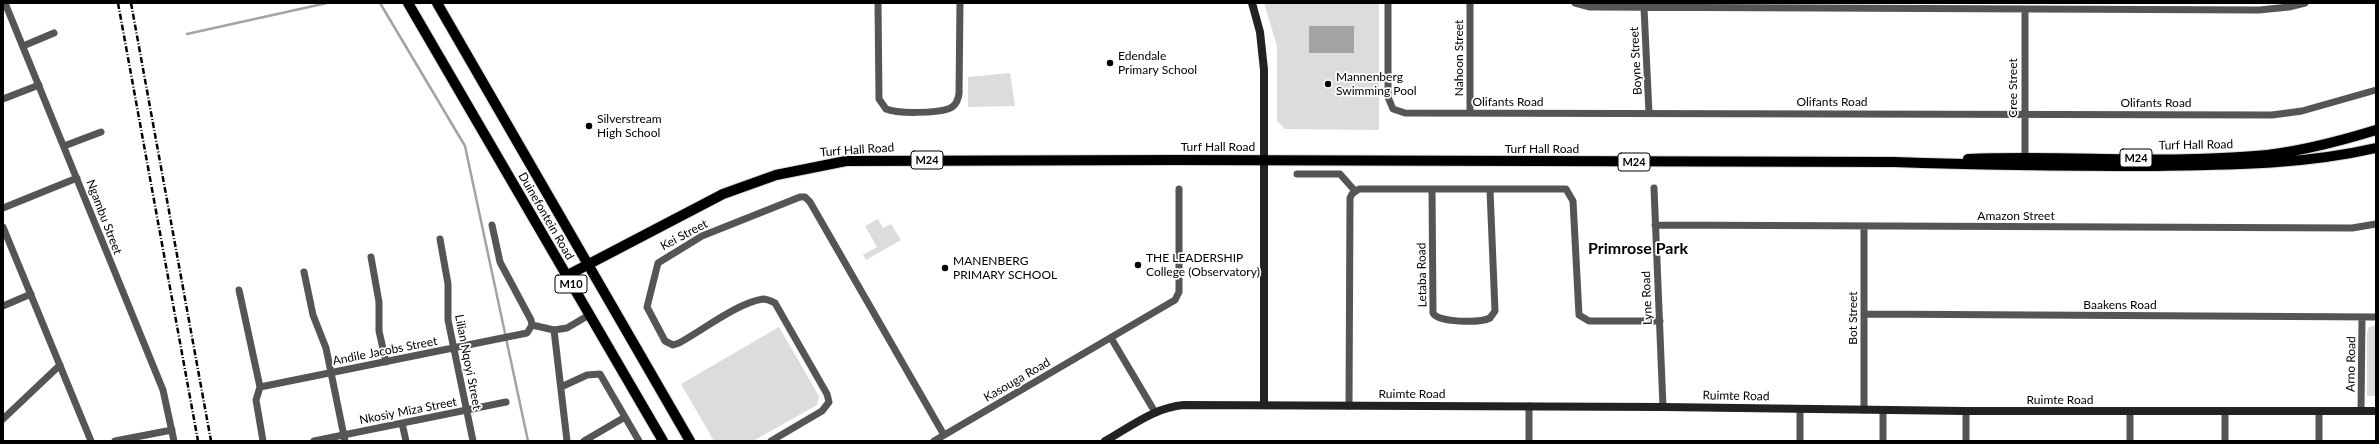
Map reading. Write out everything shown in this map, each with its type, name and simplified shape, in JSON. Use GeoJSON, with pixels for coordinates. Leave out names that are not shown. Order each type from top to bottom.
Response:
{"type":"FeatureCollection","features":[{"type":"Feature","properties":{"kind":"main road","name":"Duinefontein Road"},"geometry":{"type":"LineString","coordinates":[[408,3],[663,441]]}},
{"type":"Feature","properties":{"kind":"main road","name":"Duinefontein Road"},"geometry":{"type":"LineString","coordinates":[[437,3],[690,441]]}},
{"type":"Feature","properties":{"kind":"main road","name":"Turf Hall Road"},"geometry":{"type":"LineString","coordinates":[[2025,162],[2197,159],[2255,156],[2302,149],[2376,130]]}},
{"type":"Feature","properties":{"kind":"main road","name":"Turf Hall Road"},"geometry":{"type":"LineString","coordinates":[[566,276],[723,194],[776,175],[822,164],[869,160],[2025,162],[2259,165],[2314,160],[2376,148]]}},
{"type":"Feature","properties":{"kind":"street","name":"Ngambu Street"},"geometry":{"type":"LineString","coordinates":[[5,3],[163,390],[174,441]]}},
{"type":"Feature","properties":{"kind":"street"},"geometry":{"type":"LineString","coordinates":[[878,3],[879,99],[886,109],[896,111],[935,111],[949,109],[956,103],[959,94],[960,3]]}},
{"type":"Feature","properties":{"kind":"street"},"geometry":{"type":"LineString","coordinates":[[1252,3],[1264,55],[1264,404]]}},
{"type":"Feature","properties":{"kind":"street","name":"Olifants Road"},"geometry":{"type":"LineString","coordinates":[[1388,3],[1388,97],[1393,109],[1405,113],[2282,114],[2307,110],[2376,90]]}},
{"type":"Feature","properties":{"kind":"street","name":"Nahoon Street"},"geometry":{"type":"LineString","coordinates":[[1470,3],[1470,112]]}},
{"type":"Feature","properties":{"kind":"street"},"geometry":{"type":"LineString","coordinates":[[1575,3],[1590,7],[1644,8],[1740,6],[2025,9],[2268,6],[2305,3]]}},
{"type":"Feature","properties":{"kind":"street","name":"Boyne Street"},"geometry":{"type":"LineString","coordinates":[[1644,8],[1649,113]]}},
{"type":"Feature","properties":{"kind":"street","name":"Cree Street"},"geometry":{"type":"LineString","coordinates":[[2025,9],[2025,162]]}},
{"type":"Feature","properties":{"kind":"street"},"geometry":{"type":"LineString","coordinates":[[23,46],[54,33]]}},
{"type":"Feature","properties":{"kind":"street"},"geometry":{"type":"LineString","coordinates":[[3,99],[39,85]]}},
{"type":"Feature","properties":{"kind":"street"},"geometry":{"type":"LineString","coordinates":[[64,146],[101,132]]}},
{"type":"Feature","properties":{"kind":"street"},"geometry":{"type":"LineString","coordinates":[[1297,174],[1340,174],[1355,191]]}},
{"type":"Feature","properties":{"kind":"street"},"geometry":{"type":"LineString","coordinates":[[3,208],[77,178]]}},
{"type":"Feature","properties":{"kind":"street","name":"Lyne Road"},"geometry":{"type":"LineString","coordinates":[[1654,188],[1663,407]]}},
{"type":"Feature","properties":{"kind":"street","name":"Kasouga Road"},"geometry":{"type":"LineString","coordinates":[[934,441],[1171,303],[1178,296],[1179,189]]}},
{"type":"Feature","properties":{"kind":"street"},"geometry":{"type":"LineString","coordinates":[[1349,406],[1350,198],[1355,191],[1361,189],[1566,189],[1573,201],[1579,315],[1589,321],[1660,321]]}},
{"type":"Feature","properties":{"kind":"street","name":"Letaba Road"},"geometry":{"type":"LineString","coordinates":[[1432,189],[1433,313],[1442,320],[1481,321],[1490,318],[1495,311],[1490,190]]}},
{"type":"Feature","properties":{"kind":"street","name":"Kei Street"},"geometry":{"type":"LineString","coordinates":[[771,441],[822,412],[829,402],[827,394],[774,303],[767,299],[758,301],[735,311],[673,345],[665,341],[647,309],[647,301],[656,266],[663,258],[702,236],[800,197],[810,202],[944,435]]}},
{"type":"Feature","properties":{"kind":"street","name":"Amazon Street"},"geometry":{"type":"LineString","coordinates":[[1656,225],[2352,228],[2376,224]]}},
{"type":"Feature","properties":{"kind":"street"},"geometry":{"type":"LineString","coordinates":[[492,225],[500,262],[532,325],[554,330],[567,328],[589,315]]}},
{"type":"Feature","properties":{"kind":"street","name":"Bot Street"},"geometry":{"type":"LineString","coordinates":[[1864,226],[1864,410]]}},
{"type":"Feature","properties":{"kind":"street"},"geometry":{"type":"LineString","coordinates":[[3,227],[91,441]]}},
{"type":"Feature","properties":{"kind":"street","name":"Lilian Nqoyi Street"},"geometry":{"type":"LineString","coordinates":[[440,239],[448,284],[448,315],[473,441]]}},
{"type":"Feature","properties":{"kind":"street"},"geometry":{"type":"LineString","coordinates":[[371,257],[379,302],[379,331],[386,362]]}},
{"type":"Feature","properties":{"kind":"street"},"geometry":{"type":"LineString","coordinates":[[304,272],[313,315],[326,348],[344,438]]}},
{"type":"Feature","properties":{"kind":"street"},"geometry":{"type":"LineString","coordinates":[[239,290],[260,387],[256,400],[263,441]]}},
{"type":"Feature","properties":{"kind":"street"},"geometry":{"type":"LineString","coordinates":[[3,306],[31,294]]}},
{"type":"Feature","properties":{"kind":"street","name":"Baakens Road"},"geometry":{"type":"LineString","coordinates":[[1864,314],[2376,317]]}},
{"type":"Feature","properties":{"kind":"street","name":"Arno Road"},"geometry":{"type":"LineString","coordinates":[[2361,411],[2362,317]]}},
{"type":"Feature","properties":{"kind":"street","name":"Andile Jacobs Street"},"geometry":{"type":"LineString","coordinates":[[260,387],[515,337],[527,333],[532,325]]}},
{"type":"Feature","properties":{"kind":"street"},"geometry":{"type":"LineString","coordinates":[[554,330],[567,441]]}},
{"type":"Feature","properties":{"kind":"street"},"geometry":{"type":"LineString","coordinates":[[1111,338],[1155,412]]}},
{"type":"Feature","properties":{"kind":"street"},"geometry":{"type":"LineString","coordinates":[[3,419],[60,365]]}},
{"type":"Feature","properties":{"kind":"street"},"geometry":{"type":"LineString","coordinates":[[560,387],[587,375],[600,374],[639,441]]}},
{"type":"Feature","properties":{"kind":"street","name":"Nkosiy Miza Street"},"geometry":{"type":"LineString","coordinates":[[314,441],[344,438],[402,423],[506,402]]}},
{"type":"Feature","properties":{"kind":"street","name":"Ruimte Road"},"geometry":{"type":"LineString","coordinates":[[1105,441],[1155,412],[1169,406],[1184,405],[1264,404],[1349,406],[1663,407],[2225,413],[2376,411]]}},
{"type":"Feature","properties":{"kind":"street"},"geometry":{"type":"LineString","coordinates":[[1528,406],[1529,441]]}},
{"type":"Feature","properties":{"kind":"street"},"geometry":{"type":"LineString","coordinates":[[1800,409],[1800,441]]}},
{"type":"Feature","properties":{"kind":"street"},"geometry":{"type":"LineString","coordinates":[[1883,410],[1883,441]]}},
{"type":"Feature","properties":{"kind":"street"},"geometry":{"type":"LineString","coordinates":[[1966,411],[1966,441]]}},
{"type":"Feature","properties":{"kind":"street"},"geometry":{"type":"LineString","coordinates":[[2130,412],[2130,441]]}},
{"type":"Feature","properties":{"kind":"street"},"geometry":{"type":"LineString","coordinates":[[2319,412],[2319,441]]}},
{"type":"Feature","properties":{"kind":"street"},"geometry":{"type":"LineString","coordinates":[[2225,413],[2225,441]]}},
{"type":"Feature","properties":{"kind":"street"},"geometry":{"type":"LineString","coordinates":[[584,441],[625,417]]}},
{"type":"Feature","properties":{"kind":"street"},"geometry":{"type":"LineString","coordinates":[[402,423],[406,441]]}},
{"type":"Feature","properties":{"kind":"street"},"geometry":{"type":"LineString","coordinates":[[115,441],[172,430]]}},
{"type":"Feature","properties":{"kind":"shaded area","name":"Mannenberg Swimming Pool"},"geometry":{"type":"Polygon","coordinates":[[[1264,3],[1379,3],[1379,130],[1285,129],[1277,121],[1277,46],[1264,3]]]}},
{"type":"Feature","properties":{"kind":"shaded area"},"geometry":{"type":"Polygon","coordinates":[[[1309,26],[1354,26],[1354,53],[1309,53],[1309,26]]]}},
{"type":"Feature","properties":{"kind":"shaded area"},"geometry":{"type":"Polygon","coordinates":[[[1010,73],[1015,106],[968,107],[968,77],[1010,73]]]}},
{"type":"Feature","properties":{"kind":"shaded area"},"geometry":{"type":"Polygon","coordinates":[[[878,219],[883,228],[891,224],[901,240],[866,260],[863,255],[877,247],[865,226],[878,219]]]}},
{"type":"Feature","properties":{"kind":"shaded area"},"geometry":{"type":"Polygon","coordinates":[[[2376,325],[2376,396],[2367,396],[2367,333],[2369,327],[2376,325]]]}},
{"type":"Feature","properties":{"kind":"shaded area"},"geometry":{"type":"Polygon","coordinates":[[[779,327],[819,396],[817,405],[753,441],[714,441],[681,384],[779,327]]]}},
{"type":"Feature","properties":{"kind":"waterway"},"geometry":{"type":"LineString","coordinates":[[187,34],[327,3]]}},
{"type":"Feature","properties":{"kind":"waterway"},"geometry":{"type":"LineString","coordinates":[[380,3],[465,146],[528,441]]}},
{"type":"Feature","properties":{"kind":"railway"},"geometry":{"type":"LineString","coordinates":[[118,3],[198,441]]}},
{"type":"Feature","properties":{"kind":"railway"},"geometry":{"type":"LineString","coordinates":[[131,3],[211,441]]}},
{"type":"Feature","properties":{"kind":"place","name":"Edendale Primary School"},"geometry":{"type":"Point","coordinates":[1110,63]}},
{"type":"Feature","properties":{"kind":"place","name":"Mannenberg Swimming Pool"},"geometry":{"type":"Point","coordinates":[1328,84]}},
{"type":"Feature","properties":{"kind":"place","name":"Silverstream High School"},"geometry":{"type":"Point","coordinates":[589,126]}},
{"type":"Feature","properties":{"kind":"place","name":"THE LEADERSHIP College (Observatory)"},"geometry":{"type":"Point","coordinates":[1138,265]}},
{"type":"Feature","properties":{"kind":"place","name":"MANENBERG PRIMARY SCHOOL"},"geometry":{"type":"Point","coordinates":[945,268]}},
{"type":"Feature","properties":{"kind":"district","name":"Primrose Park"},"geometry":{"type":"Point","coordinates":[1638,249]}}]}
